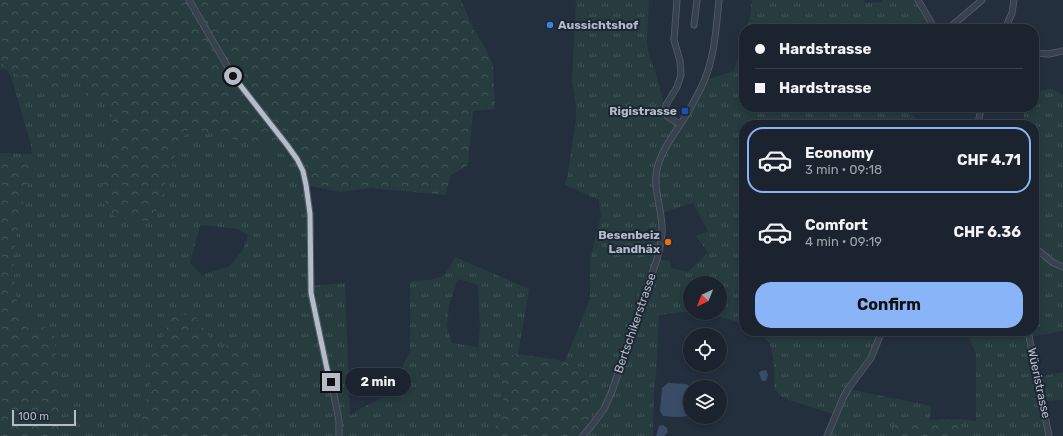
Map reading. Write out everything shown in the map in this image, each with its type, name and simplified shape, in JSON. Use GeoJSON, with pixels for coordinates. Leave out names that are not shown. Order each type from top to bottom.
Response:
{"type":"FeatureCollection","features":[{"type":"Feature","properties":{"kind":"street"},"geometry":{"type":"LineString","coordinates":[[189,0],[233,76],[287,145],[303,171],[310,214],[311,293],[334,395],[339,421],[339,436]]}},
{"type":"Feature","properties":{"kind":"street"},"geometry":{"type":"LineString","coordinates":[[677,0],[674,40],[680,61],[681,75],[677,87],[666,105],[665,112],[668,117],[680,124]]}},
{"type":"Feature","properties":{"kind":"street"},"geometry":{"type":"LineString","coordinates":[[694,25],[697,0]]}},
{"type":"Feature","properties":{"kind":"street","name":"Bertschikerstrasse"},"geometry":{"type":"LineString","coordinates":[[583,436],[604,409],[612,390],[657,259],[661,246],[662,227],[656,184],[657,170],[667,143],[691,107],[705,80],[711,59],[719,0]]}},
{"type":"Feature","properties":{"kind":"street"},"geometry":{"type":"LineString","coordinates":[[918,0],[932,24]]}},
{"type":"Feature","properties":{"kind":"street"},"geometry":{"type":"LineString","coordinates":[[954,24],[982,0]]}},
{"type":"Feature","properties":{"kind":"street"},"geometry":{"type":"LineString","coordinates":[[1007,24],[1012,14],[1014,0]]}},
{"type":"Feature","properties":{"kind":"street"},"geometry":{"type":"LineString","coordinates":[[1039,53],[1049,54],[1063,51]]}},
{"type":"Feature","properties":{"kind":"street"},"geometry":{"type":"LineString","coordinates":[[1039,251],[1052,262],[1063,267]]}},
{"type":"Feature","properties":{"kind":"street"},"geometry":{"type":"LineString","coordinates":[[827,436],[843,398],[871,358],[880,336]]}},
{"type":"Feature","properties":{"kind":"street","name":"Wüeristrasse"},"geometry":{"type":"LineString","coordinates":[[1029,336],[1049,436]]}},
{"type":"Feature","properties":{"kind":"green space"},"geometry":{"type":"Polygon","coordinates":[[[0,0],[461,0],[473,28],[485,47],[493,65],[495,109],[473,111],[468,165],[451,175],[445,195],[371,188],[340,192],[306,185],[303,171],[287,145],[270,148],[189,128],[178,147],[155,214],[151,213],[150,221],[117,218],[107,209],[103,192],[102,178],[105,161],[110,153],[107,147],[113,118],[109,102],[87,98],[81,79],[64,65],[58,68],[58,77],[62,82],[61,90],[52,91],[7,70],[0,59],[0,0]]]}},
{"type":"Feature","properties":{"kind":"green space"},"geometry":{"type":"Polygon","coordinates":[[[576,0],[649,0],[647,43],[649,54],[663,101],[666,105],[665,112],[680,124],[702,81],[734,71],[739,54],[739,112],[909,112],[918,120],[739,120],[739,323],[727,319],[727,276],[683,276],[683,312],[659,315],[654,389],[653,436],[583,436],[592,425],[590,405],[590,371],[565,361],[590,299],[590,260],[601,217],[599,200],[564,184],[567,179],[576,119],[576,106],[572,81],[576,0]],[[693,203],[661,213],[662,227],[657,259],[670,261],[671,268],[688,272],[708,252],[696,236],[708,231],[693,203]]]}},
{"type":"Feature","properties":{"kind":"green space"},"geometry":{"type":"Polygon","coordinates":[[[752,0],[864,0],[865,3],[882,2],[882,0],[915,0],[927,24],[748,24],[752,0]]]}},
{"type":"Feature","properties":{"kind":"green space"},"geometry":{"type":"Polygon","coordinates":[[[0,59],[7,70],[0,69],[0,59]]]}},
{"type":"Feature","properties":{"kind":"green space"},"geometry":{"type":"Polygon","coordinates":[[[64,65],[81,79],[87,98],[109,102],[113,118],[107,147],[111,153],[105,161],[102,178],[103,192],[107,209],[155,214],[178,147],[189,127],[270,148],[287,145],[297,159],[306,185],[311,286],[345,283],[350,416],[358,410],[378,400],[388,392],[393,386],[410,351],[410,281],[438,278],[447,271],[455,257],[529,289],[518,354],[495,359],[502,382],[503,401],[501,413],[492,436],[257,436],[261,400],[217,347],[167,327],[158,350],[149,356],[152,368],[151,379],[138,436],[59,436],[61,406],[54,332],[22,318],[14,286],[13,254],[16,234],[27,184],[32,173],[33,160],[0,158],[0,153],[32,154],[31,145],[12,80],[7,70],[58,77],[58,68],[64,65]],[[200,225],[190,263],[202,275],[229,266],[243,250],[248,235],[238,229],[200,225]],[[458,279],[449,305],[447,327],[452,343],[478,347],[480,328],[478,285],[458,279]]]}},
{"type":"Feature","properties":{"kind":"green space"},"geometry":{"type":"Polygon","coordinates":[[[1052,89],[1063,95],[1063,331],[1039,335],[1039,120],[1024,120],[1024,112],[1039,112],[1039,90],[1052,89]]]}},
{"type":"Feature","properties":{"kind":"green space"},"geometry":{"type":"Polygon","coordinates":[[[0,158],[33,159],[32,174],[26,188],[16,237],[14,253],[14,285],[22,318],[54,332],[61,406],[59,436],[0,436],[0,158]]]}},
{"type":"Feature","properties":{"kind":"green space"},"geometry":{"type":"Polygon","coordinates":[[[193,314],[217,347],[242,343],[261,400],[257,436],[138,436],[151,380],[148,378],[147,374],[147,370],[152,367],[149,362],[149,356],[158,350],[173,315],[193,314]]]}},
{"type":"Feature","properties":{"kind":"green space"},"geometry":{"type":"Polygon","coordinates":[[[762,336],[880,336],[871,358],[848,389],[931,406],[930,420],[903,421],[890,433],[889,436],[827,436],[836,415],[789,400],[781,396],[774,389],[774,365],[772,352],[766,339],[762,336]]]}},
{"type":"Feature","properties":{"kind":"green space"},"geometry":{"type":"Polygon","coordinates":[[[968,336],[1035,336],[1029,337],[1037,377],[1063,372],[1063,400],[1043,401],[1049,436],[958,436],[960,419],[976,421],[976,354],[968,336]]]}},
{"type":"Feature","properties":{"kind":"green space"},"geometry":{"type":"Polygon","coordinates":[[[518,354],[565,361],[590,371],[590,405],[592,425],[583,436],[492,436],[501,413],[503,401],[502,382],[495,359],[518,354]]]}},
{"type":"Feature","properties":{"kind":"green space"},"geometry":{"type":"Polygon","coordinates":[[[960,419],[958,436],[889,436],[890,433],[888,429],[903,421],[960,419]]]}},
{"type":"Feature","properties":{"kind":"water"},"geometry":{"type":"Polygon","coordinates":[[[766,370],[768,375],[766,381],[762,381],[759,373],[766,370]]]}},
{"type":"Feature","properties":{"kind":"water"},"geometry":{"type":"Polygon","coordinates":[[[668,383],[683,384],[683,417],[663,416],[660,411],[662,388],[668,383]]]}},
{"type":"Feature","properties":{"kind":"water"},"geometry":{"type":"Polygon","coordinates":[[[663,425],[667,428],[668,432],[664,436],[656,436],[659,426],[663,425]]]}},
{"type":"Feature","properties":{"kind":"place","name":"Aussichtshof"},"geometry":{"type":"Point","coordinates":[550,25]}},
{"type":"Feature","properties":{"kind":"place","name":"Rigistrasse"},"geometry":{"type":"Point","coordinates":[685,111]}},
{"type":"Feature","properties":{"kind":"place","name":"Besenbeiz Landhäx"},"geometry":{"type":"Point","coordinates":[668,242]}},
{"type":"Feature","properties":{"kind":"route"},"geometry":{"type":"LineString","coordinates":[[233,76],[287,145],[303,171],[310,214],[310,286],[316,321],[331,382]]}}]}
